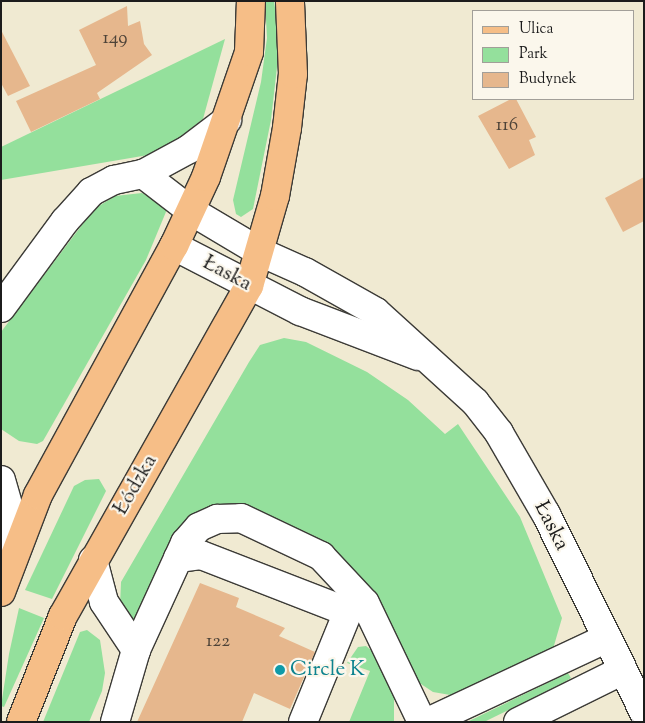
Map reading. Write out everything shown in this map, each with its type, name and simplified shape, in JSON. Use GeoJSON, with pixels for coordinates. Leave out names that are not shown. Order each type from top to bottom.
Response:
{"type":"FeatureCollection","features":[{"type":"Feature","properties":{"kind":"main road"},"geometry":{"type":"LineString","coordinates":[[1,592],[12,558],[38,495],[174,246],[191,211],[227,120],[249,52],[251,1]]}},
{"type":"Feature","properties":{"kind":"main road","name":"Łaska"},"geometry":{"type":"LineString","coordinates":[[260,252],[287,128],[292,74],[290,1]]}},
{"type":"Feature","properties":{"kind":"main road","name":"Łódzka"},"geometry":{"type":"LineString","coordinates":[[21,722],[63,616],[249,286],[260,252]]}},
{"type":"Feature","properties":{"kind":"street"},"geometry":{"type":"LineString","coordinates":[[1,308],[65,221],[91,192],[114,180],[143,174],[189,149],[227,120]]}},
{"type":"Feature","properties":{"kind":"street","name":"Łaska"},"geometry":{"type":"LineString","coordinates":[[143,174],[191,211],[260,252],[305,272],[376,312],[475,402],[499,433],[546,514],[644,712]]}},
{"type":"Feature","properties":{"kind":"street","name":"Łaska"},"geometry":{"type":"LineString","coordinates":[[174,246],[249,286],[356,336],[428,360]]}},
{"type":"Feature","properties":{"kind":"street"},"geometry":{"type":"LineString","coordinates":[[1,480],[10,511],[12,558]]}},
{"type":"Feature","properties":{"kind":"street"},"geometry":{"type":"LineString","coordinates":[[115,722],[136,650],[185,542],[199,527],[217,518],[241,518],[321,556],[356,608],[422,722]]}},
{"type":"Feature","properties":{"kind":"street"},"geometry":{"type":"LineString","coordinates":[[178,558],[201,555],[356,608]]}},
{"type":"Feature","properties":{"kind":"street"},"geometry":{"type":"LineString","coordinates":[[93,560],[104,602],[136,650]]}},
{"type":"Feature","properties":{"kind":"street"},"geometry":{"type":"LineString","coordinates":[[303,722],[356,608]]}},
{"type":"Feature","properties":{"kind":"street"},"geometry":{"type":"LineString","coordinates":[[428,722],[607,638]]}},
{"type":"Feature","properties":{"kind":"street"},"geometry":{"type":"LineString","coordinates":[[518,722],[623,670]]}},
{"type":"Feature","properties":{"kind":"green space"},"geometry":{"type":"Polygon","coordinates":[[[265,1],[274,1],[278,28],[277,67],[271,120],[253,209],[241,217],[236,214],[233,200],[261,82],[267,38],[265,1]]]}},
{"type":"Feature","properties":{"kind":"green space"},"geometry":{"type":"Polygon","coordinates":[[[225,39],[203,119],[160,153],[1,180],[1,147],[225,39]]]}},
{"type":"Feature","properties":{"kind":"green space"},"geometry":{"type":"Polygon","coordinates":[[[142,193],[168,207],[146,260],[43,441],[37,444],[19,441],[1,429],[1,332],[94,209],[115,196],[142,193]]]}},
{"type":"Feature","properties":{"kind":"green space"},"geometry":{"type":"Polygon","coordinates":[[[284,338],[306,342],[367,372],[408,400],[445,434],[458,424],[520,517],[562,618],[553,649],[456,696],[433,692],[415,680],[376,602],[222,507],[135,620],[131,620],[120,606],[121,582],[260,345],[284,338]]]}},
{"type":"Feature","properties":{"kind":"green space"},"geometry":{"type":"Polygon","coordinates":[[[99,479],[106,491],[52,599],[25,590],[74,486],[85,480],[99,479]]]}},
{"type":"Feature","properties":{"kind":"green space"},"geometry":{"type":"Polygon","coordinates":[[[19,608],[44,618],[4,707],[1,706],[9,654],[19,608]]]}},
{"type":"Feature","properties":{"kind":"green space"},"geometry":{"type":"Polygon","coordinates":[[[87,630],[100,640],[105,673],[102,691],[89,722],[43,722],[80,632],[87,630]]]}},
{"type":"Feature","properties":{"kind":"green space"},"geometry":{"type":"Polygon","coordinates":[[[366,646],[371,650],[394,691],[394,722],[349,722],[370,671],[347,663],[358,647],[366,646]]]}},
{"type":"Feature","properties":{"kind":"green space"},"geometry":{"type":"Polygon","coordinates":[[[568,673],[571,678],[563,683],[484,722],[467,722],[568,673]]]}},
{"type":"Feature","properties":{"kind":"building"},"geometry":{"type":"Polygon","coordinates":[[[127,6],[128,26],[140,21],[144,44],[152,55],[97,93],[100,99],[31,132],[16,101],[96,65],[79,30],[127,6]]]}},
{"type":"Feature","properties":{"kind":"building"},"geometry":{"type":"Polygon","coordinates":[[[1,30],[30,86],[8,96],[1,83],[1,30]]]}},
{"type":"Feature","properties":{"kind":"building"},"geometry":{"type":"Polygon","coordinates":[[[509,100],[517,100],[536,137],[529,140],[535,155],[509,169],[478,116],[509,100]]]}},
{"type":"Feature","properties":{"kind":"building"},"geometry":{"type":"Polygon","coordinates":[[[644,177],[644,221],[623,232],[605,198],[644,177]]]}},
{"type":"Feature","properties":{"kind":"building"},"geometry":{"type":"Polygon","coordinates":[[[200,583],[239,598],[236,607],[285,628],[279,636],[315,652],[290,709],[254,693],[242,722],[137,722],[200,583]]]}},
{"type":"Feature","properties":{"kind":"place","name":"Circle K"},"geometry":{"type":"Point","coordinates":[280,670]}}]}
